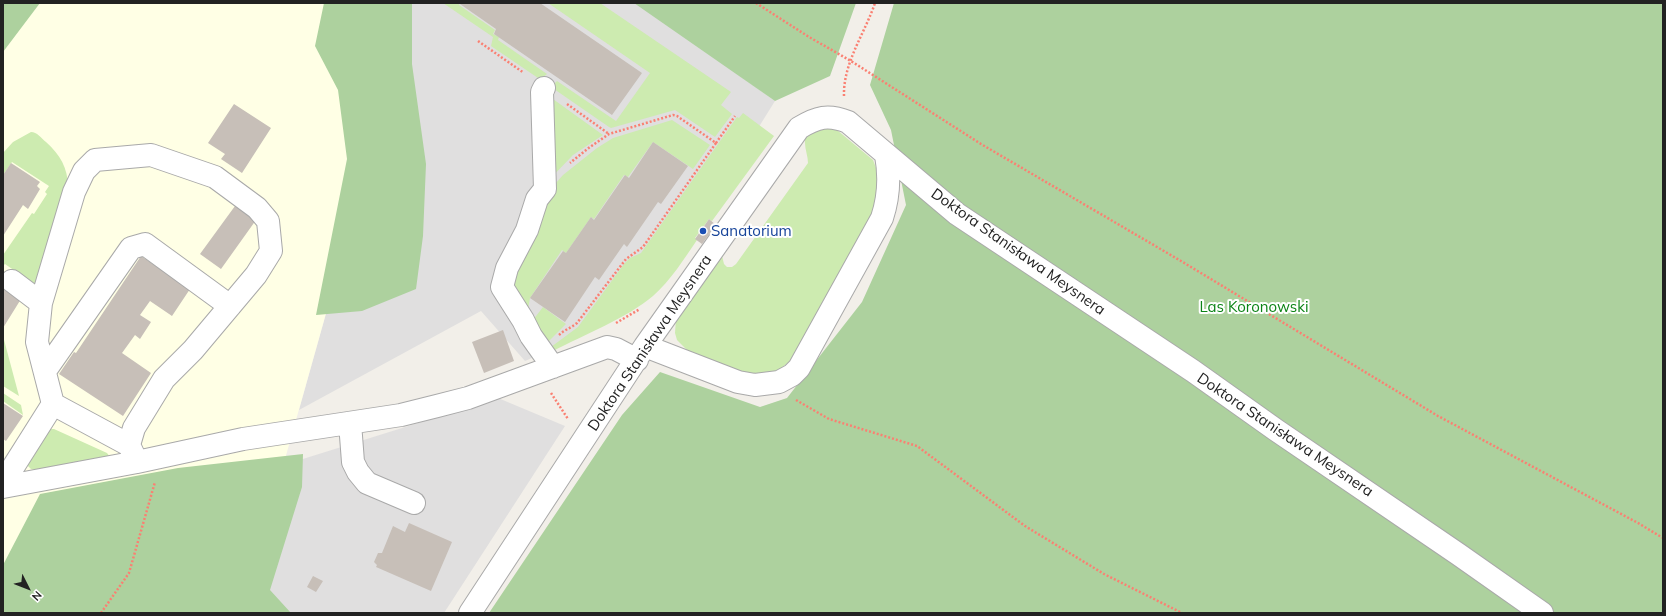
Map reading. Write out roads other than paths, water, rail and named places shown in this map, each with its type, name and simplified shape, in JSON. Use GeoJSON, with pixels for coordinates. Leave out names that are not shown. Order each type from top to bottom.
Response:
{"type":"FeatureCollection","features":[{"type":"Feature","properties":{"kind":"street"},"geometry":{"type":"LineString","coordinates":[[544,88],[542,92],[545,189],[537,199],[527,230],[507,268],[502,287],[547,360]]}},
{"type":"Feature","properties":{"kind":"street","name":"Doktora Stanisława Meysnera"},"geometry":{"type":"LineString","coordinates":[[470,613],[641,353],[800,128],[810,121],[818,118],[838,118],[848,122],[957,214],[1193,371],[1276,430],[1428,532],[1542,613]]}},
{"type":"Feature","properties":{"kind":"street"},"geometry":{"type":"LineString","coordinates":[[151,155],[215,177],[257,208],[268,221],[271,251],[256,275],[192,350],[164,379],[134,428],[141,455],[53,404],[37,342],[41,303],[74,192],[84,171],[95,160],[151,155]]}},
{"type":"Feature","properties":{"kind":"street"},"geometry":{"type":"LineString","coordinates":[[3,488],[141,455],[401,415],[468,398],[547,360],[607,347],[641,353],[738,382],[755,385],[779,382],[792,375],[799,368],[882,218],[887,204],[889,189],[886,155]]}},
{"type":"Feature","properties":{"kind":"street"},"geometry":{"type":"LineString","coordinates":[[44,371],[131,248],[145,244],[230,306]]}},
{"type":"Feature","properties":{"kind":"street"},"geometry":{"type":"LineString","coordinates":[[12,282],[41,303]]}},
{"type":"Feature","properties":{"kind":"street"},"geometry":{"type":"LineString","coordinates":[[3,483],[53,404]]}},
{"type":"Feature","properties":{"kind":"street"},"geometry":{"type":"LineString","coordinates":[[350,423],[353,462],[358,472],[367,483],[414,503]]}},
{"type":"Feature","properties":{"kind":"place","name":"Sanatorium"},"geometry":{"type":"Point","coordinates":[703,231]}},
{"type":"Feature","properties":{"kind":"park label","name":"Las Koronowski"},"geometry":{"type":"Point","coordinates":[1254,307]}}]}
